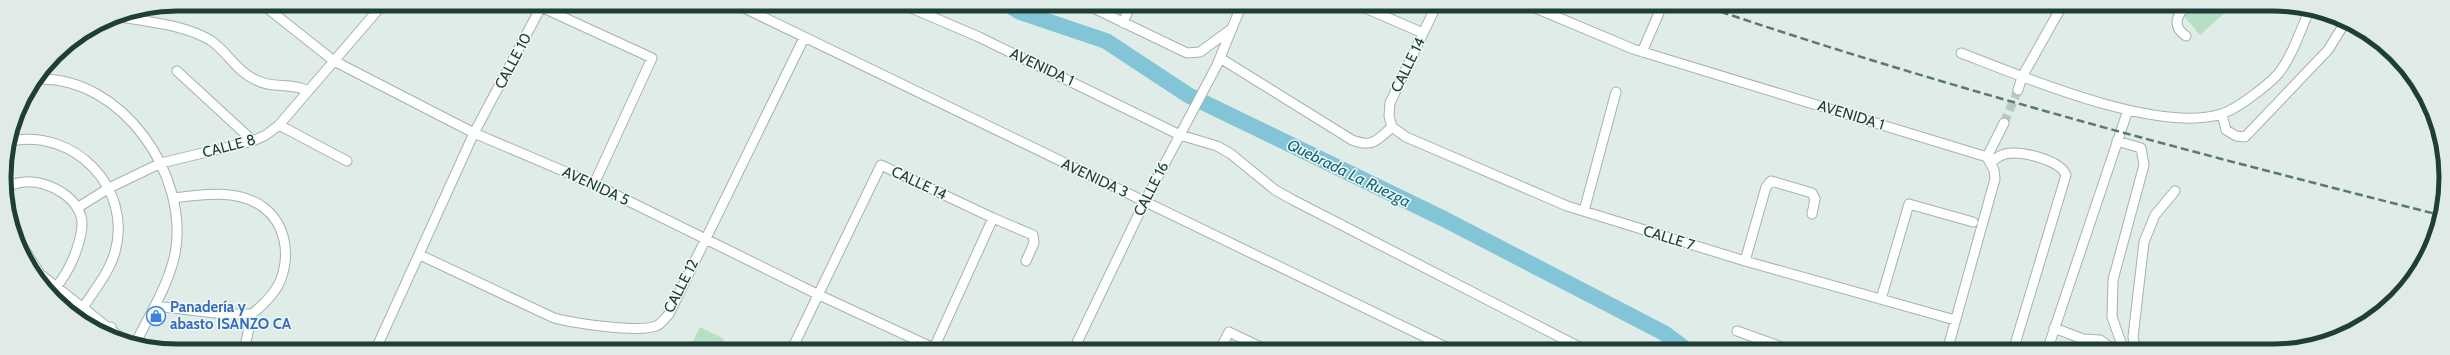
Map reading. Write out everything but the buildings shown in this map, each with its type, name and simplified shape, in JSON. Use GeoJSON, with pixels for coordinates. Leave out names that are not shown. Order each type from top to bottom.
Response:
{"type":"FeatureCollection","features":[{"type":"Feature","properties":{"kind":"street","name":"AVENIDA 5"},"geometry":{"type":"LineString","coordinates":[[271,11],[334,61],[474,133],[594,184],[817,294],[926,344]]}},
{"type":"Feature","properties":{"kind":"street","name":"CALLE 8"},"geometry":{"type":"LineString","coordinates":[[77,208],[109,188],[161,163],[253,141],[266,135],[279,125],[377,11]]}},
{"type":"Feature","properties":{"kind":"street","name":"CALLE 10"},"geometry":{"type":"LineString","coordinates":[[378,344],[420,255],[474,133],[539,11]]}},
{"type":"Feature","properties":{"kind":"street","name":"CALLE 10"},"geometry":{"type":"LineString","coordinates":[[550,11],[652,58],[594,184]]}},
{"type":"Feature","properties":{"kind":"street","name":"AVENIDA 3"},"geometry":{"type":"LineString","coordinates":[[750,11],[1440,344]]}},
{"type":"Feature","properties":{"kind":"street","name":"AVENIDA 1"},"geometry":{"type":"LineString","coordinates":[[918,11],[979,37],[1180,135],[1217,146],[1231,154],[1275,190],[1573,344]]}},
{"type":"Feature","properties":{"kind":"street"},"geometry":{"type":"LineString","coordinates":[[1099,11],[1187,53],[1200,52],[1232,30],[1239,11]]}},
{"type":"Feature","properties":{"kind":"street"},"geometry":{"type":"LineString","coordinates":[[1123,23],[1128,11]]}},
{"type":"Feature","properties":{"kind":"street"},"geometry":{"type":"LineString","coordinates":[[1372,11],[1423,33]]}},
{"type":"Feature","properties":{"kind":"street","name":"CALLE 14"},"geometry":{"type":"LineString","coordinates":[[1392,127],[1389,116],[1390,103],[1434,11]]}},
{"type":"Feature","properties":{"kind":"street","name":"AVENIDA 1"},"geometry":{"type":"LineString","coordinates":[[1543,11],[1642,52],[1989,160]]}},
{"type":"Feature","properties":{"kind":"street"},"geometry":{"type":"LineString","coordinates":[[2018,90],[2022,77],[2059,11]]}},
{"type":"Feature","properties":{"kind":"street"},"geometry":{"type":"LineString","coordinates":[[2181,11],[2177,19],[2178,27],[2186,36]]}},
{"type":"Feature","properties":{"kind":"street"},"geometry":{"type":"LineString","coordinates":[[1642,52],[1659,13]]}},
{"type":"Feature","properties":{"kind":"street"},"geometry":{"type":"LineString","coordinates":[[1961,53],[2022,77],[2128,110],[2187,119],[2222,114],[2265,87],[2279,72],[2307,15]]}},
{"type":"Feature","properties":{"kind":"street"},"geometry":{"type":"LineString","coordinates":[[129,18],[189,30],[211,41],[253,79],[264,84],[291,85],[308,91]]}},
{"type":"Feature","properties":{"kind":"street"},"geometry":{"type":"LineString","coordinates":[[2222,114],[2226,130],[2236,136],[2245,136],[2328,50],[2343,27]]}},
{"type":"Feature","properties":{"kind":"street","name":"CALLE 16"},"geometry":{"type":"LineString","coordinates":[[1076,344],[1145,201],[1186,125],[1232,30]]}},
{"type":"Feature","properties":{"kind":"street","name":"CALLE 12"},"geometry":{"type":"LineString","coordinates":[[420,255],[554,318],[575,324],[645,328],[658,325],[669,314],[804,38]]}},
{"type":"Feature","properties":{"kind":"street"},"geometry":{"type":"LineString","coordinates":[[1218,61],[1352,140],[1364,145],[1373,143],[1392,127]]}},
{"type":"Feature","properties":{"kind":"street"},"geometry":{"type":"LineString","coordinates":[[177,71],[253,141]]}},
{"type":"Feature","properties":{"kind":"street"},"geometry":{"type":"LineString","coordinates":[[43,79],[50,78],[80,84],[108,102],[140,130],[161,163],[174,198],[177,224],[175,253],[167,281],[138,339]]}},
{"type":"Feature","properties":{"kind":"street"},"geometry":{"type":"LineString","coordinates":[[1584,211],[1616,92]]}},
{"type":"Feature","properties":{"kind":"street"},"geometry":{"type":"LineString","coordinates":[[2049,344],[2128,110]]}},
{"type":"Feature","properties":{"kind":"street"},"geometry":{"type":"LineString","coordinates":[[1948,344],[1994,178],[1989,160],[2004,124]]}},
{"type":"Feature","properties":{"kind":"street"},"geometry":{"type":"LineString","coordinates":[[279,125],[347,161]]}},
{"type":"Feature","properties":{"kind":"street","name":"CALLE 7"},"geometry":{"type":"LineString","coordinates":[[1392,127],[1406,137],[1465,164],[1567,206],[1745,262],[1955,320]]}},
{"type":"Feature","properties":{"kind":"street"},"geometry":{"type":"LineString","coordinates":[[15,140],[25,138],[43,139],[63,145],[83,156],[109,188],[118,219],[115,252],[110,267],[83,308]]}},
{"type":"Feature","properties":{"kind":"street"},"geometry":{"type":"LineString","coordinates":[[2117,141],[2141,148],[2144,165],[2113,280],[2112,317],[2122,344]]}},
{"type":"Feature","properties":{"kind":"street"},"geometry":{"type":"LineString","coordinates":[[1989,160],[2003,154],[2016,153],[2059,165],[2066,175],[2015,344]]}},
{"type":"Feature","properties":{"kind":"street","name":"CALLE 14"},"geometry":{"type":"LineString","coordinates":[[794,344],[817,294],[881,165],[993,218]]}},
{"type":"Feature","properties":{"kind":"street"},"geometry":{"type":"LineString","coordinates":[[1745,262],[1766,187],[1771,181],[1812,193],[1815,199],[1812,214]]}},
{"type":"Feature","properties":{"kind":"street"},"geometry":{"type":"LineString","coordinates":[[11,185],[26,182],[51,186],[73,201],[77,208],[82,225],[75,252],[65,276],[56,287]]}},
{"type":"Feature","properties":{"kind":"street"},"geometry":{"type":"LineString","coordinates":[[2134,344],[2133,337],[2144,242],[2155,215],[2175,191]]}},
{"type":"Feature","properties":{"kind":"street"},"geometry":{"type":"LineString","coordinates":[[174,198],[222,194],[245,199],[263,207],[276,221],[284,237],[286,257],[281,280],[267,301],[252,314],[246,344]]}},
{"type":"Feature","properties":{"kind":"street"},"geometry":{"type":"LineString","coordinates":[[1881,299],[1909,204],[1973,222]]}},
{"type":"Feature","properties":{"kind":"street"},"geometry":{"type":"LineString","coordinates":[[939,344],[993,218],[1033,235],[1034,243],[1026,261]]}},
{"type":"Feature","properties":{"kind":"street"},"geometry":{"type":"LineString","coordinates":[[44,277],[116,332]]}},
{"type":"Feature","properties":{"kind":"street"},"geometry":{"type":"LineString","coordinates":[[155,306],[224,314],[252,314]]}},
{"type":"Feature","properties":{"kind":"street"},"geometry":{"type":"LineString","coordinates":[[2054,328],[2083,339],[2100,340],[2105,344]]}},
{"type":"Feature","properties":{"kind":"street"},"geometry":{"type":"LineString","coordinates":[[1737,331],[1773,344]]}},
{"type":"Feature","properties":{"kind":"street"},"geometry":{"type":"LineString","coordinates":[[1223,344],[1229,332],[1254,344]]}},
{"type":"Feature","properties":{"kind":"street"},"geometry":{"type":"LineString","coordinates":[[2081,344],[2083,339]]}},
{"type":"Feature","properties":{"kind":"green space"},"geometry":{"type":"Polygon","coordinates":[[[2187,11],[2227,11],[2200,35],[2183,15],[2187,11]]]}},
{"type":"Feature","properties":{"kind":"green space"},"geometry":{"type":"Polygon","coordinates":[[[700,327],[724,339],[722,344],[692,344],[700,327]]]}},
{"type":"Feature","properties":{"kind":"waterway","name":"Quebrada La Ruezga"},"geometry":{"type":"LineString","coordinates":[[1018,11],[1106,41],[1188,95],[1444,219],[1664,333],[1679,344]]}},
{"type":"Feature","properties":{"kind":"tunnel"},"geometry":{"type":"LineString","coordinates":[[2004,123],[2018,90]]}},
{"type":"Feature","properties":{"kind":"railway"},"geometry":{"type":"LineString","coordinates":[[1719,11],[1974,91],[2159,142],[2435,214]]}},
{"type":"Feature","properties":{"kind":"place","name":"Panadería y abasto ISANZO CA"},"geometry":{"type":"Point","coordinates":[156,316]}}]}
